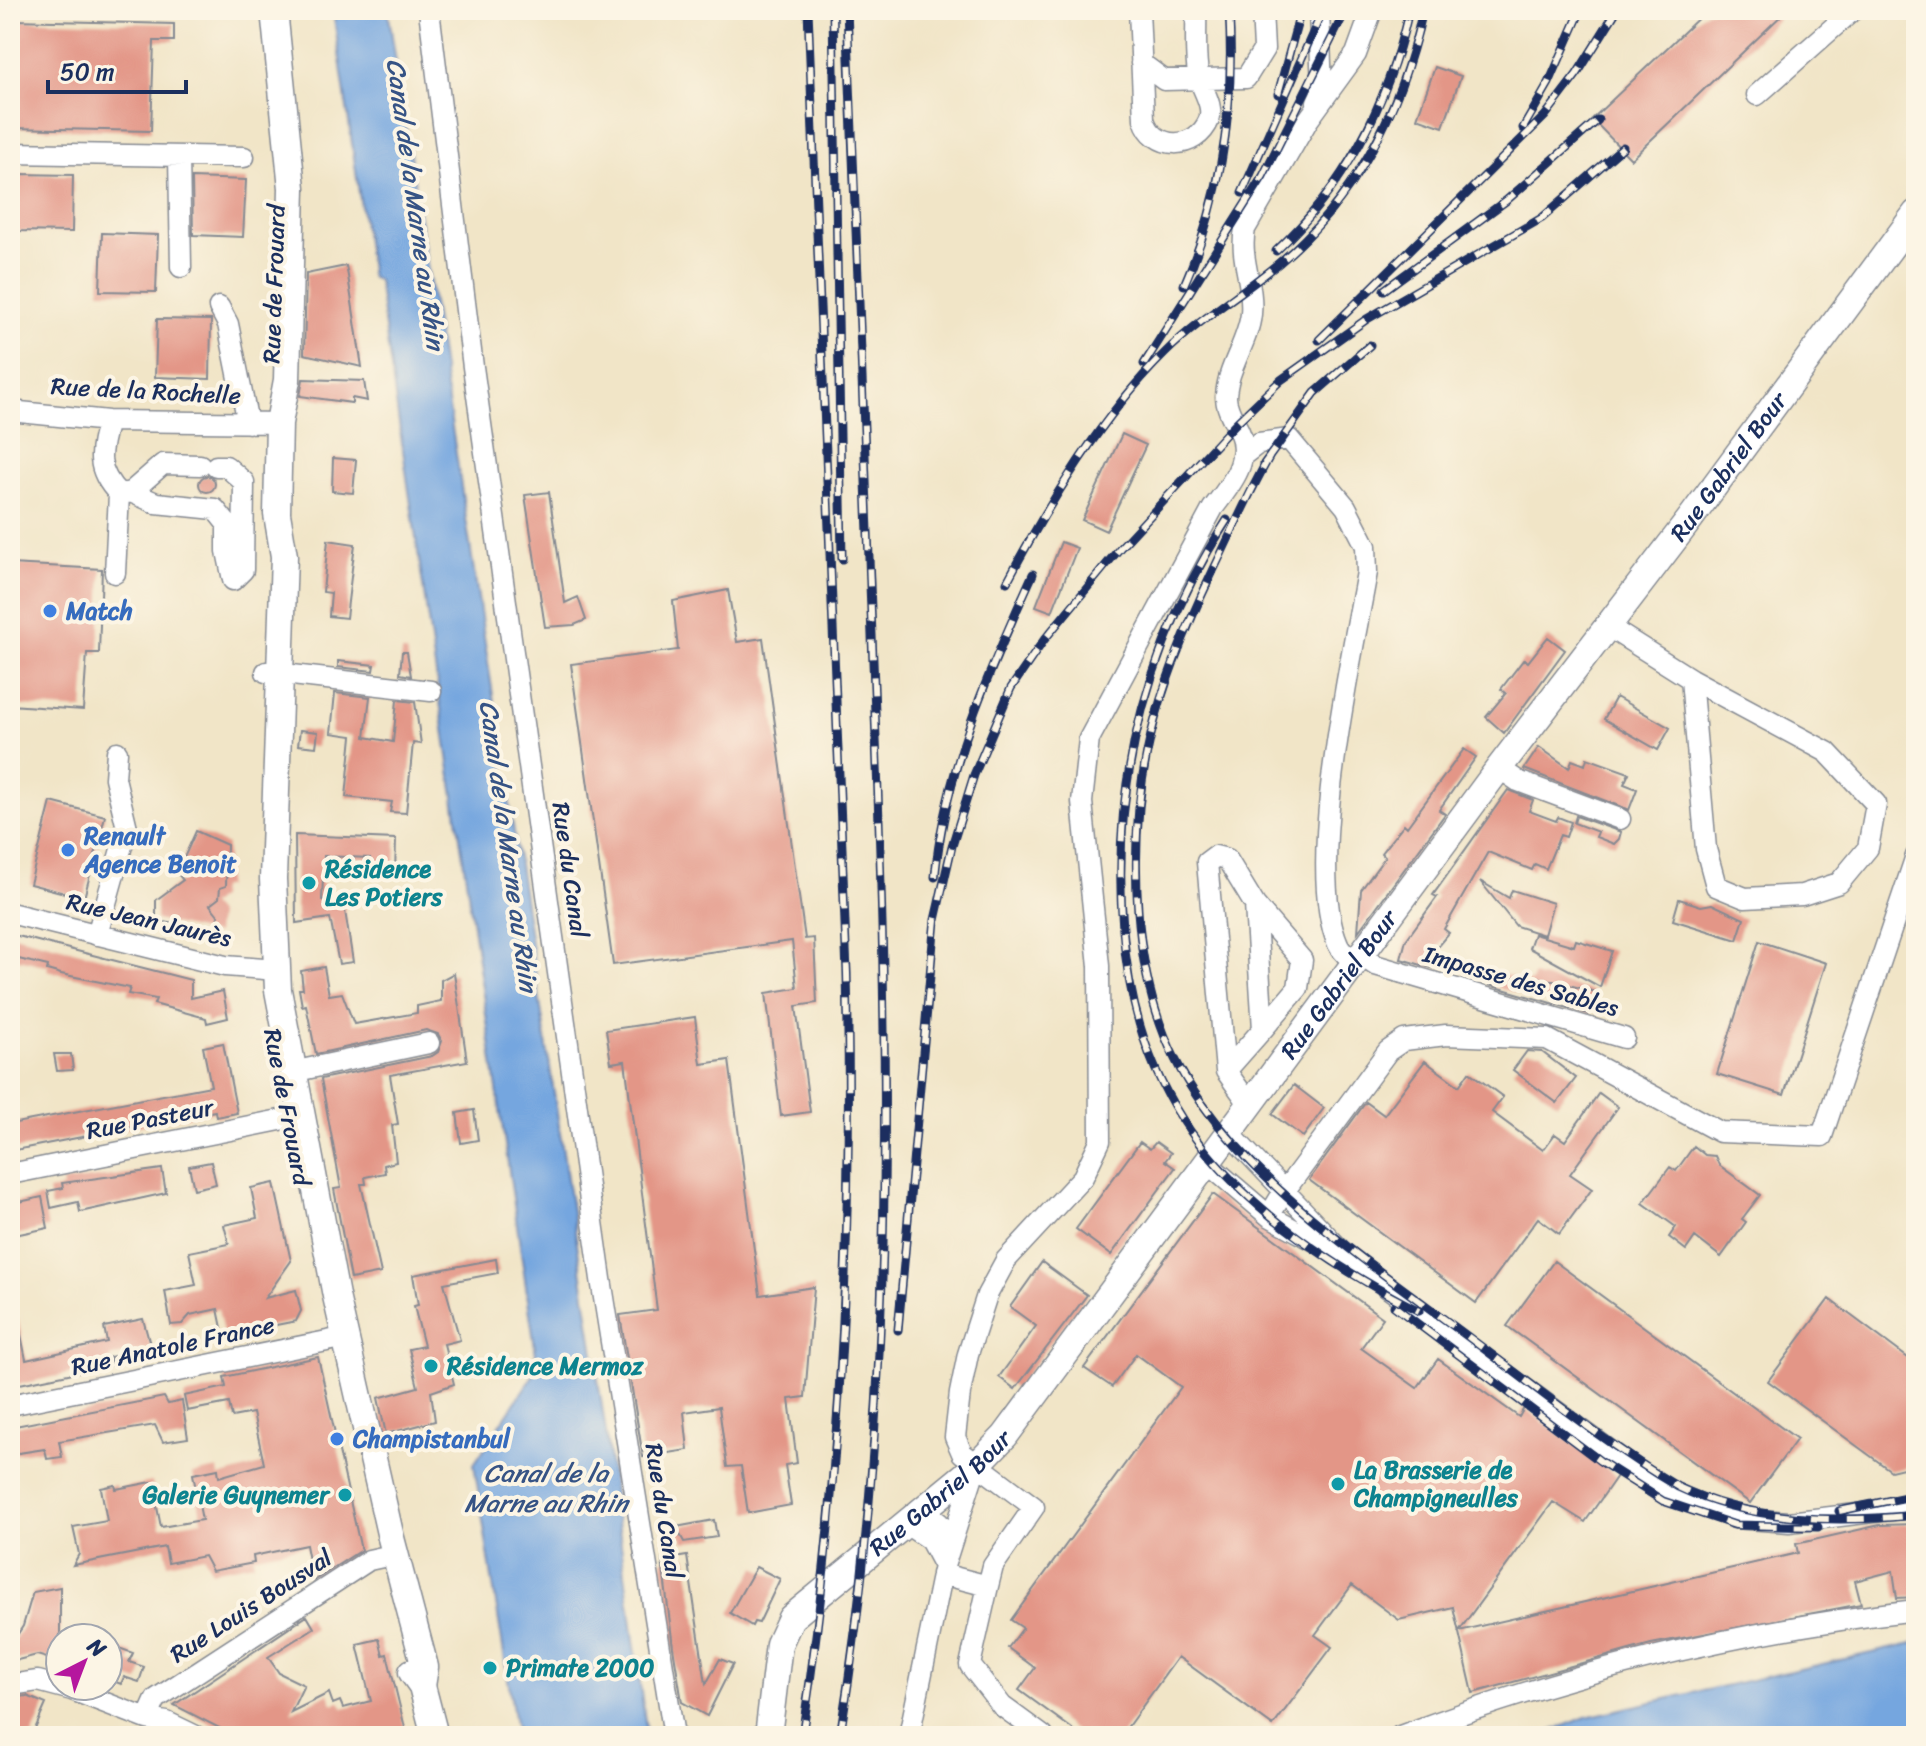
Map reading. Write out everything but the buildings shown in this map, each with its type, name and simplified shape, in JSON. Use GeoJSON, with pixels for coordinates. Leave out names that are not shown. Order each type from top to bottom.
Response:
{"type":"FeatureCollection","features":[{"type":"Feature","properties":{"kind":"main road","name":"Rue de Frouard"},"geometry":{"type":"LineString","coordinates":[[274,10],[285,145],[277,185],[271,380],[279,423],[277,514],[266,557],[272,673],[260,877],[270,970],[294,1117],[413,1672],[422,1686],[435,1736]]}},
{"type":"Feature","properties":{"kind":"main road","name":"Rue Gabriel Bour"},"geometry":{"type":"LineString","coordinates":[[768,1736],[776,1656],[787,1624],[804,1605],[976,1466],[1019,1418],[1357,958],[1916,213]]}},
{"type":"Feature","properties":{"kind":"main road","name":"Rue de Frouard"},"geometry":{"type":"LineString","coordinates":[[270,970],[292,1072],[294,1117]]}},
{"type":"Feature","properties":{"kind":"street","name":"Rue du Canal"},"geometry":{"type":"LineString","coordinates":[[429,10],[473,367],[597,1248],[674,1736]]}},
{"type":"Feature","properties":{"kind":"street"},"geometry":{"type":"LineString","coordinates":[[1139,10],[1147,130],[1162,142],[1177,145],[1193,138],[1209,121],[1210,111],[1199,77],[1196,10]]}},
{"type":"Feature","properties":{"kind":"street"},"geometry":{"type":"LineString","coordinates":[[1141,63],[1164,80],[1246,78],[1264,49],[1262,10]]}},
{"type":"Feature","properties":{"kind":"street"},"geometry":{"type":"LineString","coordinates":[[1043,1736],[1002,1706],[970,1665],[993,1566],[1034,1507],[962,1453],[955,1437],[960,1393],[968,1354],[987,1295],[1006,1260],[1083,1177],[1100,1141],[1099,966],[1082,802],[1089,739],[1213,508],[1236,477],[1245,444],[1226,400],[1228,378],[1251,317],[1252,285],[1241,249],[1245,229],[1322,91],[1319,10]]}},
{"type":"Feature","properties":{"kind":"street"},"geometry":{"type":"LineString","coordinates":[[1308,120],[1356,54],[1372,10]]}},
{"type":"Feature","properties":{"kind":"street"},"geometry":{"type":"LineString","coordinates":[[1757,95],[1853,10]]}},
{"type":"Feature","properties":{"kind":"street"},"geometry":{"type":"LineString","coordinates":[[10,153],[244,157]]}},
{"type":"Feature","properties":{"kind":"street"},"geometry":{"type":"LineString","coordinates":[[179,156],[181,267]]}},
{"type":"Feature","properties":{"kind":"street"},"geometry":{"type":"LineString","coordinates":[[219,307],[228,324],[248,423]]}},
{"type":"Feature","properties":{"kind":"street","name":"Rue de la Rochelle"},"geometry":{"type":"LineString","coordinates":[[10,411],[108,421],[279,423]]}},
{"type":"Feature","properties":{"kind":"street"},"geometry":{"type":"LineString","coordinates":[[108,421],[100,448],[104,478],[125,493],[156,503],[215,509],[227,524],[227,551],[233,580],[243,570],[244,482],[226,466],[163,464],[125,493],[115,573]]}},
{"type":"Feature","properties":{"kind":"street"},"geometry":{"type":"LineString","coordinates":[[1242,456],[1259,443],[1289,439],[1346,507],[1366,546],[1367,572],[1337,744],[1327,857],[1332,925],[1339,947],[1357,958]]}},
{"type":"Feature","properties":{"kind":"street"},"geometry":{"type":"LineString","coordinates":[[1607,626],[1691,679],[1827,752],[1876,804],[1868,848],[1839,883],[1802,895],[1745,898],[1716,886],[1706,849],[1691,679]]}},
{"type":"Feature","properties":{"kind":"street"},"geometry":{"type":"LineString","coordinates":[[272,673],[431,691]]}},
{"type":"Feature","properties":{"kind":"street"},"geometry":{"type":"LineString","coordinates":[[97,935],[127,828],[115,778],[117,752]]}},
{"type":"Feature","properties":{"kind":"street"},"geometry":{"type":"LineString","coordinates":[[1499,768],[1518,781],[1620,819]]}},
{"type":"Feature","properties":{"kind":"street"},"geometry":{"type":"LineString","coordinates":[[1226,1071],[1298,988],[1302,960],[1255,905],[1227,859],[1215,856],[1207,862],[1226,1071],[1250,1105]]}},
{"type":"Feature","properties":{"kind":"street"},"geometry":{"type":"LineString","coordinates":[[1269,1216],[1388,1051],[1404,1040],[1446,1035],[1547,1039],[1720,1132],[1822,1136],[1916,856]]}},
{"type":"Feature","properties":{"kind":"street"},"geometry":{"type":"LineString","coordinates":[[1255,905],[1263,1029]]}},
{"type":"Feature","properties":{"kind":"street","name":"Rue Jean Jaurès"},"geometry":{"type":"LineString","coordinates":[[10,913],[225,966],[270,970]]}},
{"type":"Feature","properties":{"kind":"street","name":"Impasse des Sables"},"geometry":{"type":"LineString","coordinates":[[1357,958],[1624,1038]]}},
{"type":"Feature","properties":{"kind":"street"},"geometry":{"type":"LineString","coordinates":[[292,1072],[429,1043]]}},
{"type":"Feature","properties":{"kind":"street","name":"Rue Pasteur"},"geometry":{"type":"LineString","coordinates":[[10,1174],[294,1117]]}},
{"type":"Feature","properties":{"kind":"street"},"geometry":{"type":"LineString","coordinates":[[1229,1133],[1351,1261]]}},
{"type":"Feature","properties":{"kind":"street"},"geometry":{"type":"LineString","coordinates":[[1207,1163],[1269,1216],[1351,1261],[1660,1487],[1734,1518],[1804,1521],[1916,1507]]}},
{"type":"Feature","properties":{"kind":"street","name":"Rue Anatole France"},"geometry":{"type":"LineString","coordinates":[[10,1405],[340,1339]]}},
{"type":"Feature","properties":{"kind":"street"},"geometry":{"type":"LineString","coordinates":[[909,1736],[943,1570],[976,1466]]}},
{"type":"Feature","properties":{"kind":"street"},"geometry":{"type":"LineString","coordinates":[[914,1518],[939,1523],[952,1541]]}},
{"type":"Feature","properties":{"kind":"street"},"geometry":{"type":"LineString","coordinates":[[914,1518],[930,1540],[943,1570],[988,1586]]}},
{"type":"Feature","properties":{"kind":"street","name":"Rue Louis Bousval"},"geometry":{"type":"LineString","coordinates":[[158,1726],[156,1699],[369,1560],[390,1555]]}},
{"type":"Feature","properties":{"kind":"street"},"geometry":{"type":"LineString","coordinates":[[1400,1736],[1481,1705],[1708,1643],[1800,1625],[1916,1610]]}},
{"type":"Feature","properties":{"kind":"street"},"geometry":{"type":"LineString","coordinates":[[10,1685],[38,1681],[158,1726],[196,1736]]}},
{"type":"Feature","properties":{"kind":"water","name":"Canal de la Marne au Rhin"},"geometry":{"type":"Polygon","coordinates":[[[333,10],[388,10],[605,1426],[647,1736],[517,1736],[474,1464],[538,1368],[378,280],[371,277],[333,10]]]}},
{"type":"Feature","properties":{"kind":"water"},"geometry":{"type":"Polygon","coordinates":[[[1916,1643],[1916,1736],[1539,1736],[1586,1717],[1916,1643]]]}},
{"type":"Feature","properties":{"kind":"railway"},"geometry":{"type":"LineString","coordinates":[[802,1736],[835,1451],[848,1165],[847,973],[808,10]]}},
{"type":"Feature","properties":{"kind":"railway"},"geometry":{"type":"LineString","coordinates":[[833,10],[842,559]]}},
{"type":"Feature","properties":{"kind":"railway"},"geometry":{"type":"LineString","coordinates":[[840,1736],[858,1606],[871,1475],[884,1213],[879,819],[847,10]]}},
{"type":"Feature","properties":{"kind":"railway"},"geometry":{"type":"LineString","coordinates":[[1184,285],[1208,219],[1223,150],[1230,81],[1229,10]]}},
{"type":"Feature","properties":{"kind":"railway"},"geometry":{"type":"LineString","coordinates":[[1278,94],[1301,10]]}},
{"type":"Feature","properties":{"kind":"railway"},"geometry":{"type":"LineString","coordinates":[[1242,193],[1323,10]]}},
{"type":"Feature","properties":{"kind":"railway"},"geometry":{"type":"LineString","coordinates":[[1144,364],[1263,176],[1346,10]]}},
{"type":"Feature","properties":{"kind":"railway"},"geometry":{"type":"LineString","coordinates":[[1276,251],[1324,199],[1361,141],[1389,78],[1409,10]]}},
{"type":"Feature","properties":{"kind":"railway"},"geometry":{"type":"LineString","coordinates":[[1007,582],[1078,462],[1142,377],[1178,340],[1279,263],[1332,210],[1372,149],[1389,116],[1414,47],[1423,10]]}},
{"type":"Feature","properties":{"kind":"railway"},"geometry":{"type":"LineString","coordinates":[[1523,128],[1549,83],[1581,10]]}},
{"type":"Feature","properties":{"kind":"railway"},"geometry":{"type":"LineString","coordinates":[[1319,340],[1545,116],[1577,74],[1617,10]]}},
{"type":"Feature","properties":{"kind":"railway"},"geometry":{"type":"LineString","coordinates":[[1384,290],[1507,200],[1598,120]]}},
{"type":"Feature","properties":{"kind":"railway"},"geometry":{"type":"LineString","coordinates":[[898,1330],[935,920],[952,846],[974,775],[1011,688],[1044,640],[1120,548],[1235,424],[1281,380],[1367,319],[1542,218],[1623,147]]}},
{"type":"Feature","properties":{"kind":"railway"},"geometry":{"type":"LineString","coordinates":[[1264,464],[1315,393],[1370,345]]}},
{"type":"Feature","properties":{"kind":"railway"},"geometry":{"type":"LineString","coordinates":[[1271,454],[1213,571],[1176,656],[1162,696],[1143,776],[1136,863],[1140,937],[1156,1011],[1164,1035],[1187,1080],[1226,1134],[1254,1165],[1314,1220],[1588,1427],[1678,1487],[1735,1507],[1795,1517],[1855,1519],[1916,1515]]}},
{"type":"Feature","properties":{"kind":"railway"},"geometry":{"type":"LineString","coordinates":[[1227,520],[1175,616],[1140,716],[1130,768],[1123,821],[1121,874],[1126,958],[1137,1015],[1167,1094],[1199,1143],[1221,1169],[1300,1239],[1359,1278],[1419,1311]]}},
{"type":"Feature","properties":{"kind":"railway"},"geometry":{"type":"LineString","coordinates":[[935,877],[948,798],[971,721],[1033,574]]}},
{"type":"Feature","properties":{"kind":"railway"},"geometry":{"type":"LineString","coordinates":[[1394,1306],[1600,1461],[1663,1501],[1735,1525],[1818,1527]]}},
{"type":"Feature","properties":{"kind":"railway"},"geometry":{"type":"LineString","coordinates":[[1839,1511],[1916,1495]]}},
{"type":"Feature","properties":{"kind":"place","name":"Match"},"geometry":{"type":"Point","coordinates":[50,611]}},
{"type":"Feature","properties":{"kind":"place","name":"Renault Agence Benoit"},"geometry":{"type":"Point","coordinates":[68,850]}},
{"type":"Feature","properties":{"kind":"place","name":"Résidence Les Potiers"},"geometry":{"type":"Point","coordinates":[309,883]}},
{"type":"Feature","properties":{"kind":"place","name":"Résidence Mermoz"},"geometry":{"type":"Point","coordinates":[431,1366]}},
{"type":"Feature","properties":{"kind":"place","name":"Champistanbul"},"geometry":{"type":"Point","coordinates":[337,1439]}},
{"type":"Feature","properties":{"kind":"place","name":"La Brasserie de Champigneulles"},"geometry":{"type":"Point","coordinates":[1338,1484]}},
{"type":"Feature","properties":{"kind":"place","name":"Galerie Guynemer"},"geometry":{"type":"Point","coordinates":[345,1495]}},
{"type":"Feature","properties":{"kind":"place","name":"Primate 2000"},"geometry":{"type":"Point","coordinates":[490,1668]}}]}
